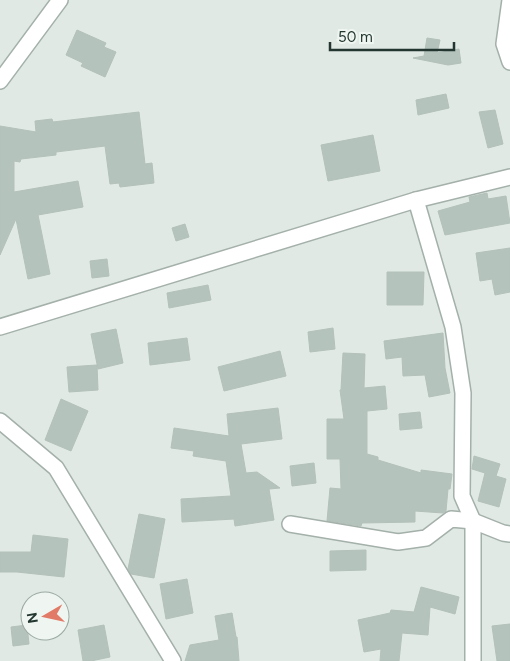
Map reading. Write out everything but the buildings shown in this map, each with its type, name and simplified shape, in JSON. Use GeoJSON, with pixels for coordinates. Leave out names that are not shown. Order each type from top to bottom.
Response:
{"type":"FeatureCollection","features":[{"type":"Feature","properties":{"kind":"street"},"geometry":{"type":"LineString","coordinates":[[0,81],[60,0]]}},
{"type":"Feature","properties":{"kind":"street"},"geometry":{"type":"LineString","coordinates":[[510,0],[504,44],[510,62]]}},
{"type":"Feature","properties":{"kind":"street"},"geometry":{"type":"LineString","coordinates":[[0,326],[416,200],[510,177]]}},
{"type":"Feature","properties":{"kind":"street"},"geometry":{"type":"LineString","coordinates":[[416,200],[453,327],[463,393],[462,496],[473,521],[473,661]]}},
{"type":"Feature","properties":{"kind":"street"},"geometry":{"type":"LineString","coordinates":[[0,421],[56,468],[173,661]]}},
{"type":"Feature","properties":{"kind":"street"},"geometry":{"type":"LineString","coordinates":[[290,524],[398,542],[426,538],[451,519],[473,521],[510,534]]}}]}
